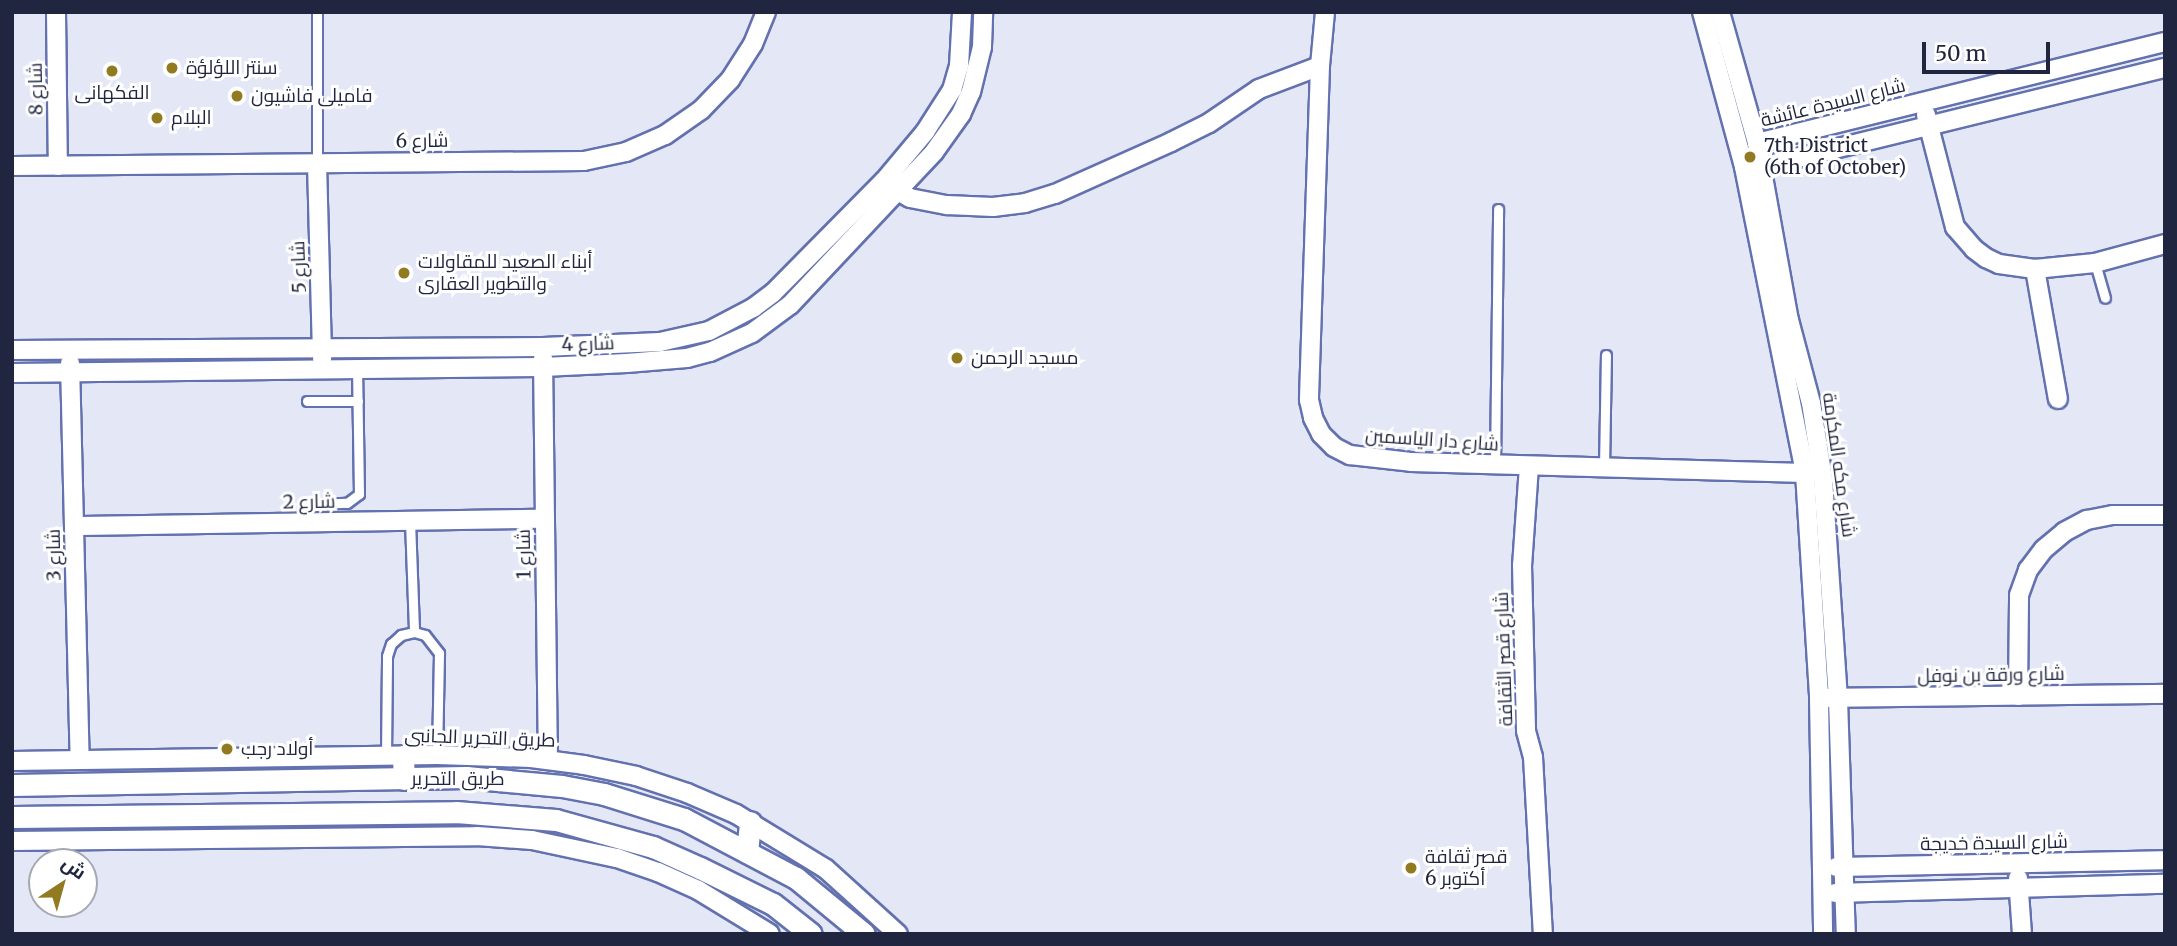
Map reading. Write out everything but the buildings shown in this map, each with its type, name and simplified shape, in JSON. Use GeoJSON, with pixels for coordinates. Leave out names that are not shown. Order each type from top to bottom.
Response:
{"type":"FeatureCollection","features":[{"type":"Feature","properties":{"kind":"street","name":"شارع 8"},"geometry":{"type":"LineString","coordinates":[[56,12],[58,166]]}},
{"type":"Feature","properties":{"kind":"street","name":"شارع 6"},"geometry":{"type":"LineString","coordinates":[[12,166],[584,161],[626,152],[665,135],[701,110],[730,80],[753,44],[766,12]]}},
{"type":"Feature","properties":{"kind":"street","name":"شارع 4"},"geometry":{"type":"LineString","coordinates":[[12,350],[543,347],[660,342],[685,338],[732,321],[773,293],[884,181],[940,112],[952,90],[963,41],[962,12]]}},
{"type":"Feature","properties":{"kind":"street","name":"شارع 4"},"geometry":{"type":"LineString","coordinates":[[12,373],[543,367],[688,358],[732,343],[772,320],[790,305],[941,143],[961,114],[978,70],[983,12]]}},
{"type":"Feature","properties":{"kind":"street","name":"شارع دار الياسمين"},"geometry":{"type":"LineString","coordinates":[[1325,12],[1320,66],[1309,400],[1313,418],[1321,434],[1334,447],[1350,455],[1410,463],[1805,473]]}},
{"type":"Feature","properties":{"kind":"street","name":"شارع مكه المكرمة"},"geometry":{"type":"LineString","coordinates":[[1702,12],[1744,167],[1805,473],[1819,698],[1824,867],[1823,934]]}},
{"type":"Feature","properties":{"kind":"street","name":"شارع مكه المكرمة"},"geometry":{"type":"LineString","coordinates":[[1720,12],[1756,143],[1789,320],[1811,403],[1823,479],[1838,699],[1846,934]]}},
{"type":"Feature","properties":{"kind":"street","name":"شارع السيدة عائشة"},"geometry":{"type":"LineString","coordinates":[[1756,143],[2165,42]]}},
{"type":"Feature","properties":{"kind":"street"},"geometry":{"type":"LineString","coordinates":[[884,181],[898,192],[927,202],[993,207],[1055,194],[1209,123],[1259,89],[1320,66]]}},
{"type":"Feature","properties":{"kind":"street"},"geometry":{"type":"LineString","coordinates":[[1761,167],[2165,68]]}},
{"type":"Feature","properties":{"kind":"street"},"geometry":{"type":"LineString","coordinates":[[1923,102],[1955,227],[1974,249],[1999,264],[2035,269],[2095,263],[2165,244]]}},
{"type":"Feature","properties":{"kind":"street","name":"شارع 5"},"geometry":{"type":"LineString","coordinates":[[317,163],[323,369]]}},
{"type":"Feature","properties":{"kind":"street"},"geometry":{"type":"LineString","coordinates":[[2035,269],[2058,399]]}},
{"type":"Feature","properties":{"kind":"street","name":"شارع 1"},"geometry":{"type":"LineString","coordinates":[[543,347],[548,760]]}},
{"type":"Feature","properties":{"kind":"street","name":"شارع 3"},"geometry":{"type":"LineString","coordinates":[[70,349],[80,760]]}},
{"type":"Feature","properties":{"kind":"street","name":"شارع قصر الثقافة"},"geometry":{"type":"LineString","coordinates":[[1530,466],[1522,565],[1526,731],[1533,757],[1543,934]]}},
{"type":"Feature","properties":{"kind":"street"},"geometry":{"type":"LineString","coordinates":[[2018,696],[2019,594],[2028,570],[2044,549],[2064,532],[2087,520],[2113,515],[2165,515]]}},
{"type":"Feature","properties":{"kind":"street","name":"شارع 2"},"geometry":{"type":"LineString","coordinates":[[74,526],[545,519]]}},
{"type":"Feature","properties":{"kind":"street","name":"شارع ورقة بن نوفل"},"geometry":{"type":"LineString","coordinates":[[1819,698],[2165,694]]}},
{"type":"Feature","properties":{"kind":"street","name":"طريق التحرير الجانبى"},"geometry":{"type":"LineString","coordinates":[[12,761],[437,755],[548,760],[636,776],[687,793],[750,822],[826,870],[898,934]]}},
{"type":"Feature","properties":{"kind":"street"},"geometry":{"type":"LineString","coordinates":[[395,756],[404,779]]}},
{"type":"Feature","properties":{"kind":"street","name":"طريق التحرير"},"geometry":{"type":"LineString","coordinates":[[12,785],[466,777],[520,780],[604,794],[684,819],[796,878],[864,934]]}},
{"type":"Feature","properties":{"kind":"street","name":"طريق التحرير"},"geometry":{"type":"LineString","coordinates":[[12,817],[456,812],[556,820],[607,832],[688,863],[773,904],[811,934]]}},
{"type":"Feature","properties":{"kind":"street"},"geometry":{"type":"LineString","coordinates":[[747,852],[750,822]]}},
{"type":"Feature","properties":{"kind":"street"},"geometry":{"type":"LineString","coordinates":[[12,841],[463,836],[533,840],[607,855],[658,872],[698,890],[770,934]]}},
{"type":"Feature","properties":{"kind":"street","name":"شارع السيدة خديجة"},"geometry":{"type":"LineString","coordinates":[[1824,867],[2165,860]]}},
{"type":"Feature","properties":{"kind":"street"},"geometry":{"type":"LineString","coordinates":[[2017,864],[2022,934]]}},
{"type":"Feature","properties":{"kind":"street"},"geometry":{"type":"LineString","coordinates":[[1824,894],[2165,884]]}},
{"type":"Feature","properties":{"kind":"lane"},"geometry":{"type":"LineString","coordinates":[[317,12],[317,163]]}},
{"type":"Feature","properties":{"kind":"lane"},"geometry":{"type":"LineString","coordinates":[[1495,465],[1498,209]]}},
{"type":"Feature","properties":{"kind":"lane"},"geometry":{"type":"LineString","coordinates":[[2095,263],[2105,298]]}},
{"type":"Feature","properties":{"kind":"lane"},"geometry":{"type":"LineString","coordinates":[[1604,468],[1606,355]]}},
{"type":"Feature","properties":{"kind":"lane"},"geometry":{"type":"LineString","coordinates":[[312,504],[347,503],[359,494],[357,369]]}},
{"type":"Feature","properties":{"kind":"lane"},"geometry":{"type":"LineString","coordinates":[[307,401],[358,401]]}},
{"type":"Feature","properties":{"kind":"lane"},"geometry":{"type":"LineString","coordinates":[[411,521],[414,632]]}},
{"type":"Feature","properties":{"kind":"lane"},"geometry":{"type":"LineString","coordinates":[[395,756],[387,656],[391,644],[401,635],[414,632],[425,635],[439,653],[437,755]]}},
{"type":"Feature","properties":{"kind":"place","name":"سنتر اللؤلؤة"},"geometry":{"type":"Point","coordinates":[172,68]}},
{"type":"Feature","properties":{"kind":"place","name":"الفكهانى"},"geometry":{"type":"Point","coordinates":[112,71]}},
{"type":"Feature","properties":{"kind":"place","name":"فاميلى فاشيون"},"geometry":{"type":"Point","coordinates":[237,96]}},
{"type":"Feature","properties":{"kind":"place","name":"البلام"},"geometry":{"type":"Point","coordinates":[157,118]}},
{"type":"Feature","properties":{"kind":"place","name":"7th District (6th of October)"},"geometry":{"type":"Point","coordinates":[1750,157]}},
{"type":"Feature","properties":{"kind":"place","name":"أبناء الصعيد للمقاولات والتطوير العقارى"},"geometry":{"type":"Point","coordinates":[404,273]}},
{"type":"Feature","properties":{"kind":"place","name":"مسجد الرحمن"},"geometry":{"type":"Point","coordinates":[957,358]}},
{"type":"Feature","properties":{"kind":"place","name":"أولاد رجب"},"geometry":{"type":"Point","coordinates":[227,749]}},
{"type":"Feature","properties":{"kind":"place","name":"قصر ثقافة 6 أكتوبر"},"geometry":{"type":"Point","coordinates":[1411,868]}}]}
